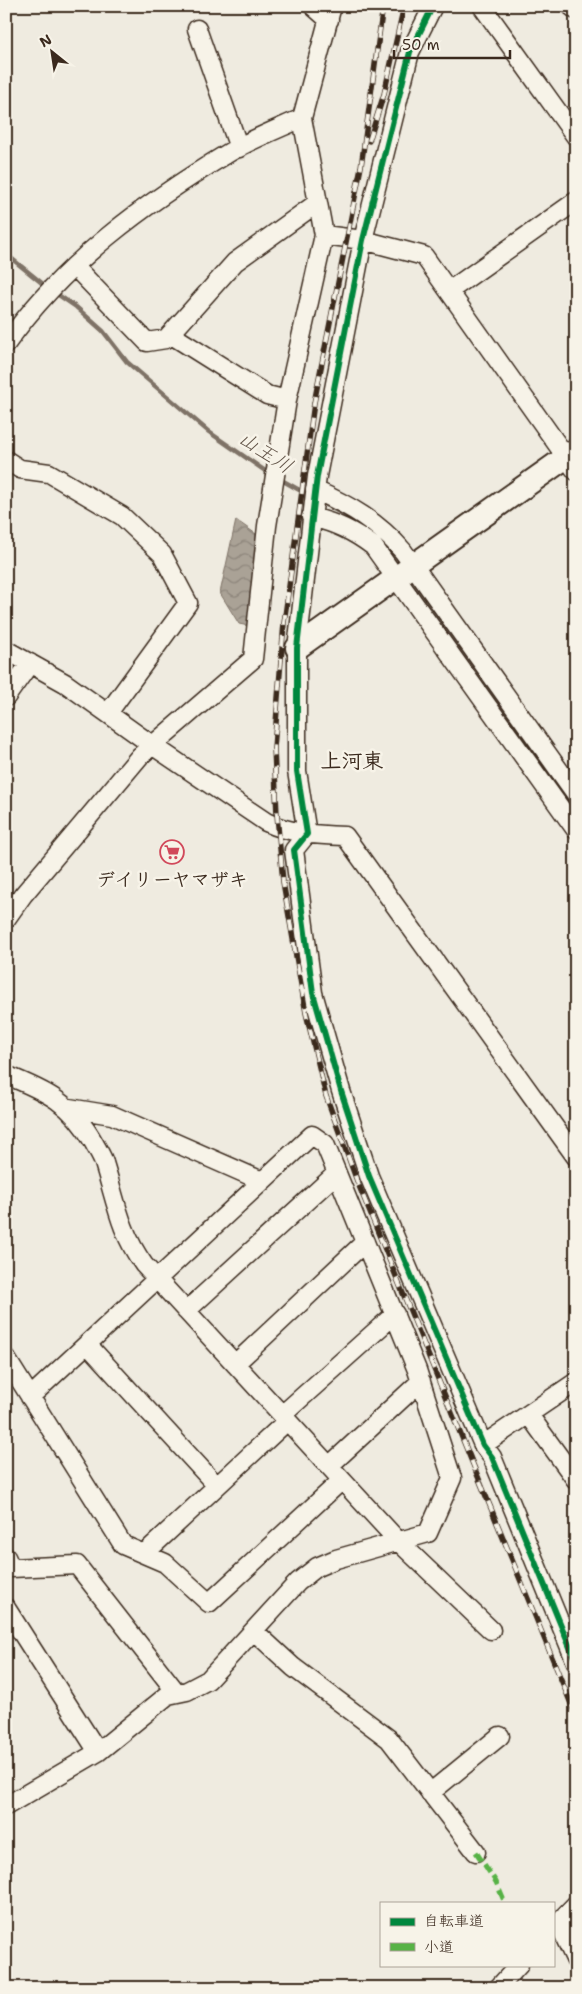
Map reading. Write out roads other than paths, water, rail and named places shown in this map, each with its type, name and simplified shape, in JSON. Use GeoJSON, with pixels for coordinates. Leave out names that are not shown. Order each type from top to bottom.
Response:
{"type":"FeatureCollection","features":[{"type":"Feature","properties":{"kind":"street"},"geometry":{"type":"LineString","coordinates":[[6,919],[77,830],[152,745],[253,659],[266,526],[287,400],[324,235],[302,118],[330,13],[313,6]]}},
{"type":"Feature","properties":{"kind":"street"},"geometry":{"type":"LineString","coordinates":[[433,6],[410,52],[363,240],[313,502],[297,648],[297,770],[307,834],[294,850],[314,993],[341,1091],[369,1176],[483,1445],[492,1457],[576,1662]]}},
{"type":"Feature","properties":{"kind":"street"},"geometry":{"type":"LineString","coordinates":[[482,6],[576,137]]}},
{"type":"Feature","properties":{"kind":"street"},"geometry":{"type":"LineString","coordinates":[[572,6],[576,10]]}},
{"type":"Feature","properties":{"kind":"street"},"geometry":{"type":"LineString","coordinates":[[196,29],[239,148]]}},
{"type":"Feature","properties":{"kind":"street"},"geometry":{"type":"LineString","coordinates":[[6,344],[58,280],[136,214],[239,148],[302,118]]}},
{"type":"Feature","properties":{"kind":"street"},"geometry":{"type":"LineString","coordinates":[[448,291],[576,201]]}},
{"type":"Feature","properties":{"kind":"street"},"geometry":{"type":"LineString","coordinates":[[74,266],[146,342],[166,339],[235,262],[318,202]]}},
{"type":"Feature","properties":{"kind":"street"},"geometry":{"type":"LineString","coordinates":[[297,648],[572,459],[424,256],[363,240],[324,235]]}},
{"type":"Feature","properties":{"kind":"street"},"geometry":{"type":"LineString","coordinates":[[170,334],[267,395],[287,400]]}},
{"type":"Feature","properties":{"kind":"street"},"geometry":{"type":"LineString","coordinates":[[6,460],[20,470],[49,473],[122,516],[162,554],[188,604],[108,714]]}},
{"type":"Feature","properties":{"kind":"street"},"geometry":{"type":"LineString","coordinates":[[313,502],[332,522],[352,531],[405,572],[576,794]]}},
{"type":"Feature","properties":{"kind":"street"},"geometry":{"type":"LineString","coordinates":[[313,502],[347,504],[394,540],[405,572],[576,830]]}},
{"type":"Feature","properties":{"kind":"street"},"geometry":{"type":"LineString","coordinates":[[6,650],[65,683],[152,745],[266,822],[278,828],[307,834],[345,836],[353,843],[576,1157]]}},
{"type":"Feature","properties":{"kind":"street"},"geometry":{"type":"LineString","coordinates":[[6,697],[30,664]]}},
{"type":"Feature","properties":{"kind":"street"},"geometry":{"type":"LineString","coordinates":[[6,1075],[43,1090],[69,1108],[83,1123],[104,1161],[120,1222],[130,1246],[156,1279],[399,1542],[491,1630]]}},
{"type":"Feature","properties":{"kind":"street"},"geometry":{"type":"LineString","coordinates":[[69,1108],[112,1115],[262,1181]]}},
{"type":"Feature","properties":{"kind":"street"},"geometry":{"type":"LineString","coordinates":[[6,1806],[98,1752],[168,1695],[187,1691],[208,1680],[298,1582],[317,1567],[336,1559],[428,1533],[452,1478],[421,1381],[395,1314],[325,1144],[312,1135],[30,1396]]}},
{"type":"Feature","properties":{"kind":"street"},"geometry":{"type":"LineString","coordinates":[[186,1311],[337,1172]]}},
{"type":"Feature","properties":{"kind":"street"},"geometry":{"type":"LineString","coordinates":[[235,1364],[365,1242]]}},
{"type":"Feature","properties":{"kind":"street"},"geometry":{"type":"LineString","coordinates":[[145,1553],[395,1314]]}},
{"type":"Feature","properties":{"kind":"street"},"geometry":{"type":"LineString","coordinates":[[87,1344],[217,1486]]}},
{"type":"Feature","properties":{"kind":"street"},"geometry":{"type":"LineString","coordinates":[[6,1358],[123,1545],[165,1563],[209,1603],[342,1480]]}},
{"type":"Feature","properties":{"kind":"street"},"geometry":{"type":"LineString","coordinates":[[329,1466],[421,1381]]}},
{"type":"Feature","properties":{"kind":"street"},"geometry":{"type":"LineString","coordinates":[[483,1445],[576,1382]]}},
{"type":"Feature","properties":{"kind":"street"},"geometry":{"type":"LineString","coordinates":[[529,1415],[576,1480]]}},
{"type":"Feature","properties":{"kind":"street"},"geometry":{"type":"LineString","coordinates":[[8,1567],[77,1565],[177,1693]]}},
{"type":"Feature","properties":{"kind":"street"},"geometry":{"type":"LineString","coordinates":[[6,1608],[98,1752]]}},
{"type":"Feature","properties":{"kind":"street"},"geometry":{"type":"LineString","coordinates":[[254,1630],[293,1667],[388,1739],[476,1852]]}},
{"type":"Feature","properties":{"kind":"street"},"geometry":{"type":"LineString","coordinates":[[430,1793],[500,1736]]}},
{"type":"Feature","properties":{"kind":"street"},"geometry":{"type":"LineString","coordinates":[[576,1904],[556,1926],[576,1961]]}},
{"type":"Feature","properties":{"kind":"street"},"geometry":{"type":"LineString","coordinates":[[498,1988],[518,1966]]}},
{"type":"Feature","properties":{"kind":"water"},"geometry":{"type":"Polygon","coordinates":[[[236,520],[256,534],[249,626],[239,624],[220,593],[236,520]]]}},
{"type":"Feature","properties":{"kind":"waterway","name":"山王川"},"geometry":{"type":"LineString","coordinates":[[6,254],[48,288]]}},
{"type":"Feature","properties":{"kind":"waterway","name":"山王川"},"geometry":{"type":"LineString","coordinates":[[54,292],[76,307],[103,331],[127,362],[209,432],[271,475]]}},
{"type":"Feature","properties":{"kind":"waterway","name":"山王川"},"geometry":{"type":"LineString","coordinates":[[278,478],[310,496]]}},
{"type":"Feature","properties":{"kind":"waterway","name":"山王川"},"geometry":{"type":"LineString","coordinates":[[319,501],[352,519]]}},
{"type":"Feature","properties":{"kind":"waterway","name":"山王川"},"geometry":{"type":"LineString","coordinates":[[386,545],[402,567]]}},
{"type":"Feature","properties":{"kind":"waterway","name":"山王川"},"geometry":{"type":"LineString","coordinates":[[409,577],[576,811]]}},
{"type":"Feature","properties":{"kind":"railway"},"geometry":{"type":"LineString","coordinates":[[383,6],[361,167],[314,403],[284,623],[274,748],[283,882],[306,1013],[326,1096],[357,1181],[576,1716]]}},
{"type":"Feature","properties":{"kind":"railway"},"geometry":{"type":"LineString","coordinates":[[369,141],[384,94],[404,6]]}},
{"type":"Feature","properties":{"kind":"place","name":"デイリーヤマザキ"},"geometry":{"type":"Point","coordinates":[172,852]}},
{"type":"Feature","properties":{"kind":"district","name":"上河東"},"geometry":{"type":"Point","coordinates":[352,761]}}]}
